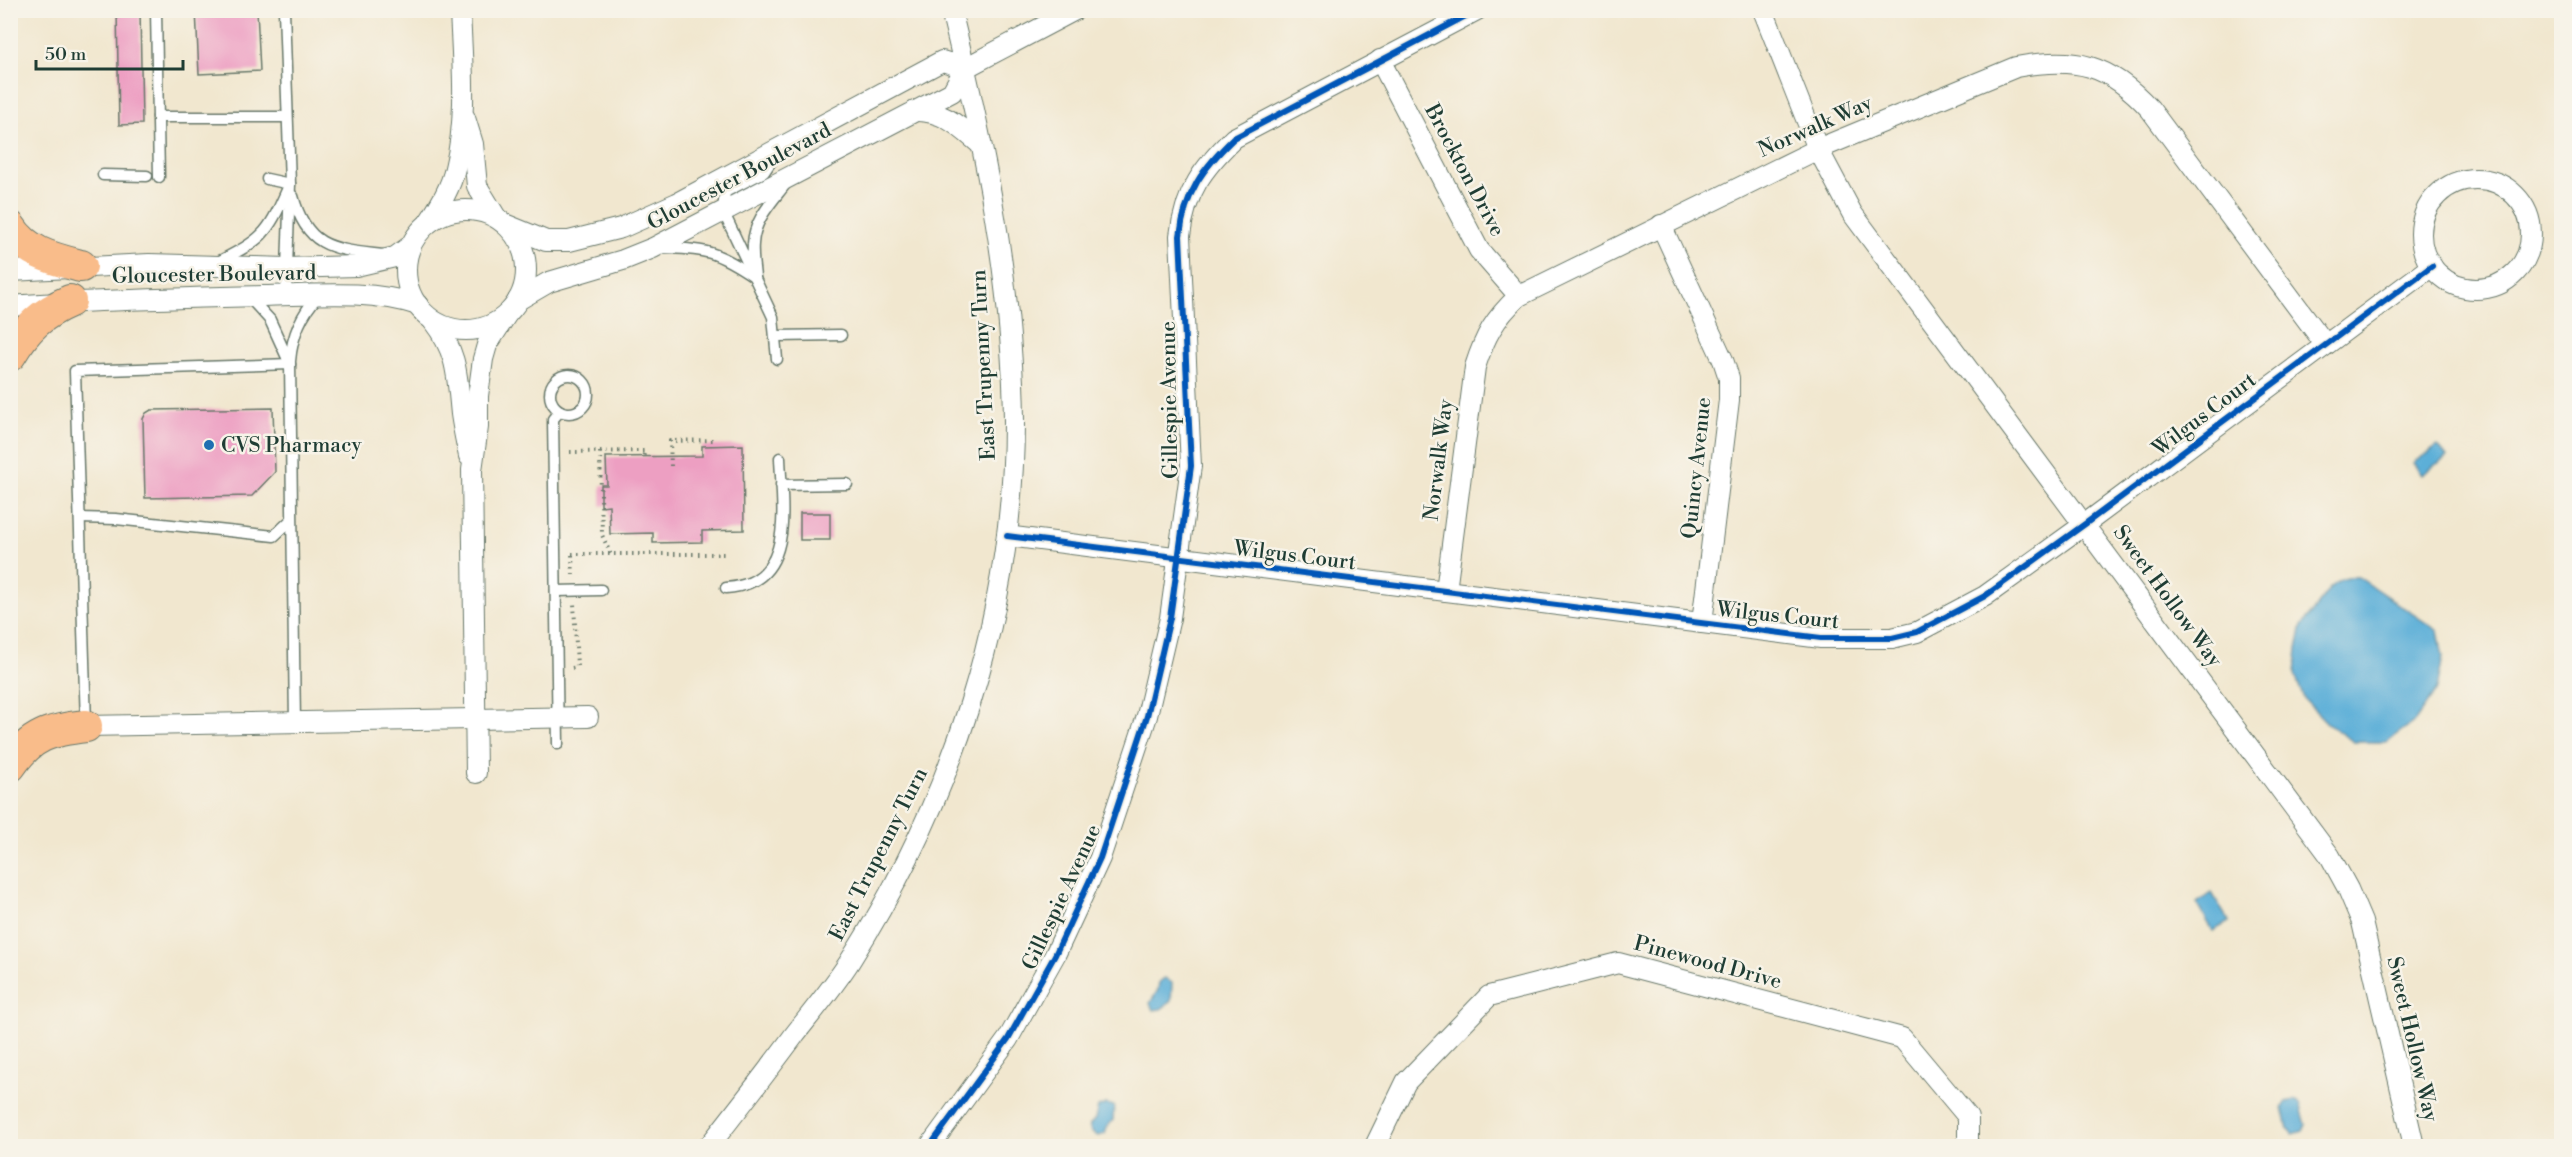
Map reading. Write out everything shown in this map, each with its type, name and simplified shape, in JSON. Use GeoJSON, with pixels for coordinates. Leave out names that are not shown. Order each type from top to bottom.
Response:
{"type":"FeatureCollection","features":[{"type":"Feature","properties":{"kind":"main road"},"geometry":{"type":"LineString","coordinates":[[10,227],[23,242],[34,250],[81,266]]}},
{"type":"Feature","properties":{"kind":"main road"},"geometry":{"type":"LineString","coordinates":[[10,355],[31,324],[50,310],[70,301]]}},
{"type":"Feature","properties":{"kind":"main road"},"geometry":{"type":"LineString","coordinates":[[10,766],[20,753],[36,739],[55,729],[86,726]]}},
{"type":"Feature","properties":{"kind":"street"},"geometry":{"type":"LineString","coordinates":[[460,10],[463,110],[455,168],[441,202],[429,222],[402,252],[412,298],[446,337],[459,380],[461,414],[472,470]]}},
{"type":"Feature","properties":{"kind":"street","name":"East Trupenny Turn"},"geometry":{"type":"LineString","coordinates":[[709,1146],[849,963],[878,915],[929,816],[949,770],[980,672],[996,606],[1007,536],[1012,480],[1014,420],[1011,371],[998,231],[951,10]]}},
{"type":"Feature","properties":{"kind":"street"},"geometry":{"type":"LineString","coordinates":[[965,68],[1075,10]]}},
{"type":"Feature","properties":{"kind":"street","name":"Gillespie Avenue"},"geometry":{"type":"LineString","coordinates":[[930,1146],[1008,1039],[1055,955],[1100,858],[1137,754],[1158,675],[1179,558],[1191,466],[1180,236],[1187,201],[1194,184],[1234,138],[1477,10]]}},
{"type":"Feature","properties":{"kind":"street","name":"Sweet Hollow Way"},"geometry":{"type":"LineString","coordinates":[[1763,10],[1818,149],[1852,213],[2330,856],[2362,922],[2414,1146]]}},
{"type":"Feature","properties":{"kind":"street","name":"Brockton Drive"},"geometry":{"type":"LineString","coordinates":[[1380,60],[1479,250],[1519,296]]}},
{"type":"Feature","properties":{"kind":"street","name":"Gloucester Boulevard"},"geometry":{"type":"LineString","coordinates":[[501,221],[546,242],[569,241],[621,228],[677,203],[942,61],[965,68],[952,92],[652,248],[623,260],[549,282],[513,307]]}},
{"type":"Feature","properties":{"kind":"street","name":"Norwalk Way"},"geometry":{"type":"LineString","coordinates":[[1446,591],[1475,368],[1484,338],[1499,314],[1519,296],[1818,149],[2016,67],[2072,62],[2100,70],[2119,80],[2150,109],[2325,344]]}},
{"type":"Feature","properties":{"kind":"street"},"geometry":{"type":"LineString","coordinates":[[463,110],[473,144],[477,186],[501,221],[517,237],[524,251],[526,265],[525,282],[513,307],[487,345],[478,396],[478,427],[472,470],[476,773]]}},
{"type":"Feature","properties":{"kind":"street"},"geometry":{"type":"LineString","coordinates":[[912,112],[927,111],[939,114],[952,121],[980,144]]}},
{"type":"Feature","properties":{"kind":"street"},"geometry":{"type":"LineString","coordinates":[[2483,180],[2498,184],[2517,197],[2530,221],[2531,236],[2527,255],[2514,274],[2493,287],[2467,288],[2445,280],[2432,266],[2425,253],[2421,228],[2425,215],[2441,192],[2456,183],[2483,180]]}},
{"type":"Feature","properties":{"kind":"street"},"geometry":{"type":"LineString","coordinates":[[429,222],[443,214],[460,209],[479,210],[501,221]]}},
{"type":"Feature","properties":{"kind":"street","name":"Quincy Avenue"},"geometry":{"type":"LineString","coordinates":[[1661,225],[1724,360],[1729,378],[1729,400],[1702,623]]}},
{"type":"Feature","properties":{"kind":"street","name":"Gloucester Boulevard"},"geometry":{"type":"LineString","coordinates":[[10,271],[81,266],[213,264],[287,268],[356,266],[402,252]]}},
{"type":"Feature","properties":{"kind":"street","name":"Wilgus Court"},"geometry":{"type":"LineString","coordinates":[[1007,536],[1702,623],[1847,639],[1892,638],[1917,632],[1985,596],[2432,266]]}},
{"type":"Feature","properties":{"kind":"street","name":"Gloucester Boulevard"},"geometry":{"type":"LineString","coordinates":[[10,306],[70,301],[319,295],[381,297],[418,305]]}},
{"type":"Feature","properties":{"kind":"street"},"geometry":{"type":"LineString","coordinates":[[433,320],[454,329],[478,329],[493,324],[513,307]]}},
{"type":"Feature","properties":{"kind":"street"},"geometry":{"type":"LineString","coordinates":[[86,726],[588,717]]}},
{"type":"Feature","properties":{"kind":"street","name":"Pinewood Drive"},"geometry":{"type":"LineString","coordinates":[[1375,1146],[1406,1082],[1489,996],[1618,963],[1902,1038],[1968,1117],[1968,1146]]}},
{"type":"Feature","properties":{"kind":"lane"},"geometry":{"type":"LineString","coordinates":[[156,10],[159,177]]}},
{"type":"Feature","properties":{"kind":"lane"},"geometry":{"type":"LineString","coordinates":[[284,10],[290,184],[286,296]]}},
{"type":"Feature","properties":{"kind":"lane"},"geometry":{"type":"LineString","coordinates":[[158,117],[287,117]]}},
{"type":"Feature","properties":{"kind":"lane"},"geometry":{"type":"LineString","coordinates":[[777,359],[772,317],[723,211],[725,192],[764,172],[779,148]]}},
{"type":"Feature","properties":{"kind":"lane"},"geometry":{"type":"LineString","coordinates":[[103,175],[147,176]]}},
{"type":"Feature","properties":{"kind":"lane"},"geometry":{"type":"LineString","coordinates":[[754,277],[752,245],[760,217],[793,175]]}},
{"type":"Feature","properties":{"kind":"lane"},"geometry":{"type":"LineString","coordinates":[[267,179],[290,184]]}},
{"type":"Feature","properties":{"kind":"lane"},"geometry":{"type":"LineString","coordinates":[[290,184],[297,212],[308,232],[322,243],[336,248],[402,252]]}},
{"type":"Feature","properties":{"kind":"lane"},"geometry":{"type":"LineString","coordinates":[[213,264],[250,246],[262,235],[272,224],[290,184]]}},
{"type":"Feature","properties":{"kind":"lane"},"geometry":{"type":"LineString","coordinates":[[652,248],[711,252],[720,255],[754,277]]}},
{"type":"Feature","properties":{"kind":"lane"},"geometry":{"type":"LineString","coordinates":[[295,723],[290,521],[290,364],[292,338],[310,304],[319,295]]}},
{"type":"Feature","properties":{"kind":"lane"},"geometry":{"type":"LineString","coordinates":[[248,296],[270,320],[290,364]]}},
{"type":"Feature","properties":{"kind":"lane"},"geometry":{"type":"LineString","coordinates":[[776,336],[841,335]]}},
{"type":"Feature","properties":{"kind":"lane"},"geometry":{"type":"LineString","coordinates":[[86,726],[75,371],[290,364]]}},
{"type":"Feature","properties":{"kind":"lane"},"geometry":{"type":"LineString","coordinates":[[558,744],[553,419],[560,411]]}},
{"type":"Feature","properties":{"kind":"lane"},"geometry":{"type":"LineString","coordinates":[[726,588],[755,581],[763,575],[775,558],[783,520],[780,458]]}},
{"type":"Feature","properties":{"kind":"lane"},"geometry":{"type":"LineString","coordinates":[[781,485],[847,484]]}},
{"type":"Feature","properties":{"kind":"lane"},"geometry":{"type":"LineString","coordinates":[[80,518],[116,519],[274,536],[290,521]]}},
{"type":"Feature","properties":{"kind":"lane"},"geometry":{"type":"LineString","coordinates":[[556,591],[601,590]]}},
{"type":"Feature","properties":{"kind":"path"},"geometry":{"type":"LineString","coordinates":[[671,466],[670,441],[713,440]]}},
{"type":"Feature","properties":{"kind":"path"},"geometry":{"type":"LineString","coordinates":[[570,452],[645,451],[643,457]]}},
{"type":"Feature","properties":{"kind":"path"},"geometry":{"type":"LineString","coordinates":[[600,452],[602,535],[611,555]]}},
{"type":"Feature","properties":{"kind":"path"},"geometry":{"type":"LineString","coordinates":[[572,554],[724,554]]}},
{"type":"Feature","properties":{"kind":"water"},"geometry":{"type":"Polygon","coordinates":[[[2438,446],[2447,457],[2422,475],[2413,463],[2438,446]]]}},
{"type":"Feature","properties":{"kind":"water"},"geometry":{"type":"Polygon","coordinates":[[[2350,577],[2358,577],[2438,631],[2443,656],[2437,689],[2415,721],[2386,742],[2354,742],[2329,725],[2304,699],[2295,675],[2302,626],[2330,588],[2350,577]]]}},
{"type":"Feature","properties":{"kind":"water"},"geometry":{"type":"Polygon","coordinates":[[[2212,893],[2229,922],[2213,931],[2197,903],[2212,893]]]}},
{"type":"Feature","properties":{"kind":"water"},"geometry":{"type":"Polygon","coordinates":[[[1165,978],[1172,983],[1171,1001],[1161,1009],[1153,1010],[1150,1003],[1158,990],[1159,982],[1165,978]]]}},
{"type":"Feature","properties":{"kind":"water"},"geometry":{"type":"Polygon","coordinates":[[[2295,1100],[2300,1103],[2306,1125],[2303,1131],[2293,1134],[2288,1129],[2283,1107],[2286,1102],[2295,1100]]]}},
{"type":"Feature","properties":{"kind":"water"},"geometry":{"type":"Polygon","coordinates":[[[1106,1104],[1114,1106],[1113,1120],[1105,1134],[1098,1136],[1091,1132],[1089,1126],[1095,1119],[1098,1107],[1106,1104]]]}},
{"type":"Feature","properties":{"kind":"building"},"geometry":{"type":"Polygon","coordinates":[[[117,10],[140,10],[142,124],[119,125],[117,10]]]}},
{"type":"Feature","properties":{"kind":"building"},"geometry":{"type":"Polygon","coordinates":[[[196,10],[257,10],[260,71],[199,74],[196,10]]]}},
{"type":"Feature","properties":{"kind":"building","name":"CVS Pharmacy"},"geometry":{"type":"Polygon","coordinates":[[[273,408],[275,472],[252,496],[145,498],[143,419],[146,413],[151,410],[273,408]]]}},
{"type":"Feature","properties":{"kind":"building"},"geometry":{"type":"Polygon","coordinates":[[[743,445],[744,530],[702,531],[702,542],[653,543],[653,533],[610,534],[609,505],[601,506],[601,485],[607,485],[606,457],[702,456],[702,446],[743,445]]]}},
{"type":"Feature","properties":{"kind":"building"},"geometry":{"type":"Polygon","coordinates":[[[800,513],[830,513],[830,540],[800,540],[800,513]]]}},
{"type":"Feature","properties":{"kind":"cycle path"},"geometry":{"type":"LineString","coordinates":[[930,1146],[1008,1039],[1055,955],[1100,858],[1147,716],[1170,618],[1191,466],[1180,236],[1182,220],[1191,194],[1213,160],[1234,138],[1477,10]]}},
{"type":"Feature","properties":{"kind":"cycle path"},"geometry":{"type":"LineString","coordinates":[[1007,536],[1821,638],[1892,638],[1917,632],[1985,596],[2432,266]]}},
{"type":"Feature","properties":{"kind":"place","name":"CVS Pharmacy"},"geometry":{"type":"Point","coordinates":[209,445]}}]}
